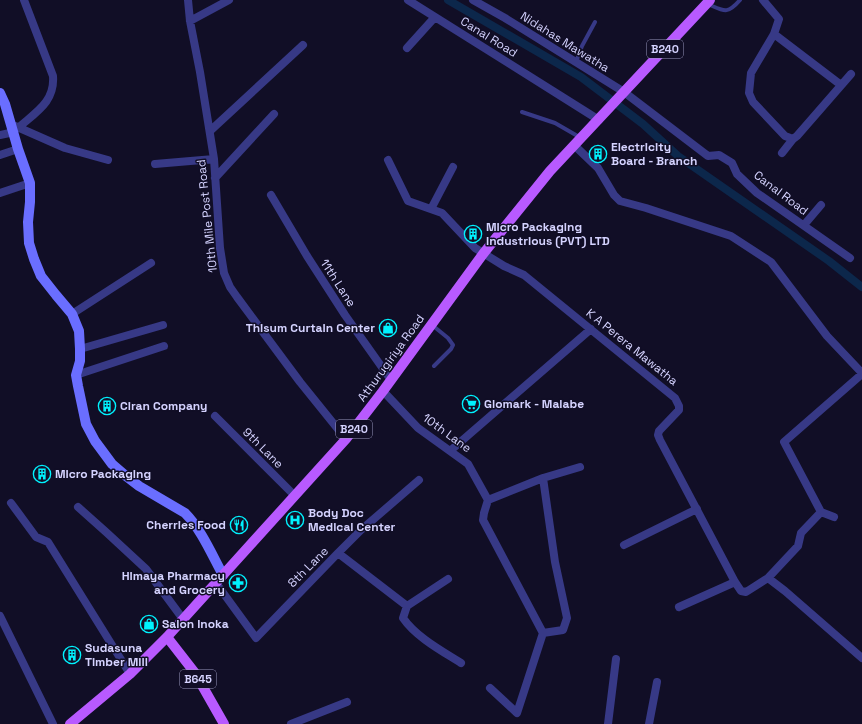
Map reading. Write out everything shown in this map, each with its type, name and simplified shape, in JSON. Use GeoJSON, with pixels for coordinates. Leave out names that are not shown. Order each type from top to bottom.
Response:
{"type":"FeatureCollection","features":[{"type":"Feature","properties":{"kind":"main road","name":"B240"},"geometry":{"type":"LineString","coordinates":[[621,95],[708,2]]}},
{"type":"Feature","properties":{"kind":"main road","name":"Athurugiriya Road"},"geometry":{"type":"LineString","coordinates":[[70,724],[130,674],[167,637],[346,439],[383,392],[390,380],[483,254],[550,171],[621,95]]}},
{"type":"Feature","properties":{"kind":"main road","name":"B645"},"geometry":{"type":"LineString","coordinates":[[167,637],[194,673],[224,724]]}},
{"type":"Feature","properties":{"kind":"street"},"geometry":{"type":"LineString","coordinates":[[0,135],[15,128],[46,103],[54,84],[53,76],[24,0]]}},
{"type":"Feature","properties":{"kind":"street","name":"10th Mile Post Road"},"geometry":{"type":"LineString","coordinates":[[188,0],[190,22],[200,72],[214,159],[220,248],[224,273],[230,287],[300,382],[346,439]]}},
{"type":"Feature","properties":{"kind":"street"},"geometry":{"type":"LineString","coordinates":[[190,22],[229,0]]}},
{"type":"Feature","properties":{"kind":"street","name":"Canal Road"},"geometry":{"type":"LineString","coordinates":[[408,0],[601,117]]}},
{"type":"Feature","properties":{"kind":"street","name":"Nidahas Mawatha"},"geometry":{"type":"LineString","coordinates":[[473,0],[576,62],[621,95]]}},
{"type":"Feature","properties":{"kind":"street"},"geometry":{"type":"LineString","coordinates":[[763,0],[779,19],[774,34],[751,73],[748,93],[753,102],[785,136],[793,139]]}},
{"type":"Feature","properties":{"kind":"street"},"geometry":{"type":"LineString","coordinates":[[406,48],[435,17]]}},
{"type":"Feature","properties":{"kind":"street"},"geometry":{"type":"LineString","coordinates":[[774,34],[841,85]]}},
{"type":"Feature","properties":{"kind":"street"},"geometry":{"type":"LineString","coordinates":[[210,131],[303,45]]}},
{"type":"Feature","properties":{"kind":"street"},"geometry":{"type":"LineString","coordinates":[[782,153],[851,74]]}},
{"type":"Feature","properties":{"kind":"street"},"geometry":{"type":"LineString","coordinates":[[0,93],[15,128],[18,149],[30,183],[28,222],[29,243],[42,276],[72,314],[79,331],[80,361],[76,375],[86,424],[95,441],[112,464],[139,486],[190,518],[196,526],[220,579]]}},
{"type":"Feature","properties":{"kind":"street","name":"Canal Road"},"geometry":{"type":"LineString","coordinates":[[621,95],[708,156],[719,155],[732,163],[737,174],[757,193],[850,258]]}},
{"type":"Feature","properties":{"kind":"street"},"geometry":{"type":"LineString","coordinates":[[215,178],[274,114]]}},
{"type":"Feature","properties":{"kind":"street"},"geometry":{"type":"LineString","coordinates":[[15,128],[65,148],[108,160]]}},
{"type":"Feature","properties":{"kind":"street"},"geometry":{"type":"LineString","coordinates":[[578,142],[598,168],[614,195],[620,201],[732,236],[771,262],[827,336],[862,374],[784,442],[821,512],[834,517]]}},
{"type":"Feature","properties":{"kind":"street"},"geometry":{"type":"LineString","coordinates":[[0,155],[18,149]]}},
{"type":"Feature","properties":{"kind":"street"},"geometry":{"type":"LineString","coordinates":[[155,164],[214,159]]}},
{"type":"Feature","properties":{"kind":"street","name":"K A Perera Mawatha"},"geometry":{"type":"LineString","coordinates":[[388,160],[408,201],[442,213],[475,248],[504,266],[524,275],[675,398],[679,406],[679,410],[659,431],[658,435],[735,582]]}},
{"type":"Feature","properties":{"kind":"street"},"geometry":{"type":"LineString","coordinates":[[431,209],[453,167]]}},
{"type":"Feature","properties":{"kind":"street"},"geometry":{"type":"LineString","coordinates":[[0,193],[30,183]]}},
{"type":"Feature","properties":{"kind":"street","name":"11th Lane"},"geometry":{"type":"LineString","coordinates":[[271,195],[344,315],[390,380]]}},
{"type":"Feature","properties":{"kind":"street"},"geometry":{"type":"LineString","coordinates":[[804,226],[821,205]]}},
{"type":"Feature","properties":{"kind":"street"},"geometry":{"type":"LineString","coordinates":[[72,314],[151,263]]}},
{"type":"Feature","properties":{"kind":"street"},"geometry":{"type":"LineString","coordinates":[[80,349],[163,325]]}},
{"type":"Feature","properties":{"kind":"street"},"geometry":{"type":"LineString","coordinates":[[450,452],[591,329]]}},
{"type":"Feature","properties":{"kind":"street"},"geometry":{"type":"LineString","coordinates":[[76,375],[164,346]]}},
{"type":"Feature","properties":{"kind":"street","name":"10th Lane"},"geometry":{"type":"LineString","coordinates":[[383,392],[418,428],[468,464],[488,500]]}},
{"type":"Feature","properties":{"kind":"street","name":"9th Lane"},"geometry":{"type":"LineString","coordinates":[[215,416],[295,496]]}},
{"type":"Feature","properties":{"kind":"street"},"geometry":{"type":"LineString","coordinates":[[490,688],[517,713],[544,633],[483,520],[488,500],[543,478],[580,467]]}},
{"type":"Feature","properties":{"kind":"street"},"geometry":{"type":"LineString","coordinates":[[543,478],[556,562],[567,618],[563,630],[544,633]]}},
{"type":"Feature","properties":{"kind":"street"},"geometry":{"type":"LineString","coordinates":[[338,553],[361,530],[419,480]]}},
{"type":"Feature","properties":{"kind":"street"},"geometry":{"type":"LineString","coordinates":[[11,503],[36,537],[48,542],[130,674]]}},
{"type":"Feature","properties":{"kind":"street"},"geometry":{"type":"LineString","coordinates":[[78,507],[146,569],[183,619]]}},
{"type":"Feature","properties":{"kind":"street"},"geometry":{"type":"LineString","coordinates":[[624,545],[697,509]]}},
{"type":"Feature","properties":{"kind":"street"},"geometry":{"type":"LineString","coordinates":[[679,607],[735,582],[741,591],[746,592],[768,578],[798,546],[801,533],[821,512]]}},
{"type":"Feature","properties":{"kind":"street","name":"8th Lane"},"geometry":{"type":"LineString","coordinates":[[220,579],[256,638],[338,553],[407,606]]}},
{"type":"Feature","properties":{"kind":"street"},"geometry":{"type":"LineString","coordinates":[[768,578],[862,658]]}},
{"type":"Feature","properties":{"kind":"street"},"geometry":{"type":"LineString","coordinates":[[448,579],[407,606],[403,618],[408,625],[428,641],[461,663]]}},
{"type":"Feature","properties":{"kind":"street"},"geometry":{"type":"LineString","coordinates":[[0,616],[53,724]]}},
{"type":"Feature","properties":{"kind":"street"},"geometry":{"type":"LineString","coordinates":[[608,724],[616,659]]}},
{"type":"Feature","properties":{"kind":"street"},"geometry":{"type":"LineString","coordinates":[[649,724],[657,682]]}},
{"type":"Feature","properties":{"kind":"street"},"geometry":{"type":"LineString","coordinates":[[291,724],[347,702]]}},
{"type":"Feature","properties":{"kind":"lane"},"geometry":{"type":"LineString","coordinates":[[708,2],[725,11],[730,10],[740,0]]}},
{"type":"Feature","properties":{"kind":"lane"},"geometry":{"type":"LineString","coordinates":[[576,62],[582,46],[595,22]]}},
{"type":"Feature","properties":{"kind":"lane"},"geometry":{"type":"LineString","coordinates":[[522,112],[555,123],[578,142]]}},
{"type":"Feature","properties":{"kind":"lane"},"geometry":{"type":"LineString","coordinates":[[431,324],[448,338],[453,345],[451,349],[434,366]]}},
{"type":"Feature","properties":{"kind":"waterway"},"geometry":{"type":"LineString","coordinates":[[448,0],[581,77],[643,124],[678,156],[829,261],[862,287]]}},
{"type":"Feature","properties":{"kind":"place","name":"Electricity Board - Branch"},"geometry":{"type":"Point","coordinates":[598,154]}},
{"type":"Feature","properties":{"kind":"place","name":"Micro Packaging Industrious (PVT) LTD"},"geometry":{"type":"Point","coordinates":[473,234]}},
{"type":"Feature","properties":{"kind":"place","name":"Thisum Curtain Center"},"geometry":{"type":"Point","coordinates":[388,328]}},
{"type":"Feature","properties":{"kind":"place","name":"Glomark - Malabe"},"geometry":{"type":"Point","coordinates":[471,404]}},
{"type":"Feature","properties":{"kind":"place","name":"Ciran Company"},"geometry":{"type":"Point","coordinates":[107,406]}},
{"type":"Feature","properties":{"kind":"place","name":"Micro Packaging"},"geometry":{"type":"Point","coordinates":[42,474]}},
{"type":"Feature","properties":{"kind":"place","name":"Body Doc Medical Center"},"geometry":{"type":"Point","coordinates":[295,520]}},
{"type":"Feature","properties":{"kind":"place","name":"Cherries Food"},"geometry":{"type":"Point","coordinates":[239,525]}},
{"type":"Feature","properties":{"kind":"place","name":"Himaya Pharmacy and Grocery"},"geometry":{"type":"Point","coordinates":[238,583]}},
{"type":"Feature","properties":{"kind":"place","name":"Salon Inoka"},"geometry":{"type":"Point","coordinates":[149,624]}},
{"type":"Feature","properties":{"kind":"place","name":"Sudasuna Timber Mill"},"geometry":{"type":"Point","coordinates":[72,655]}}]}
